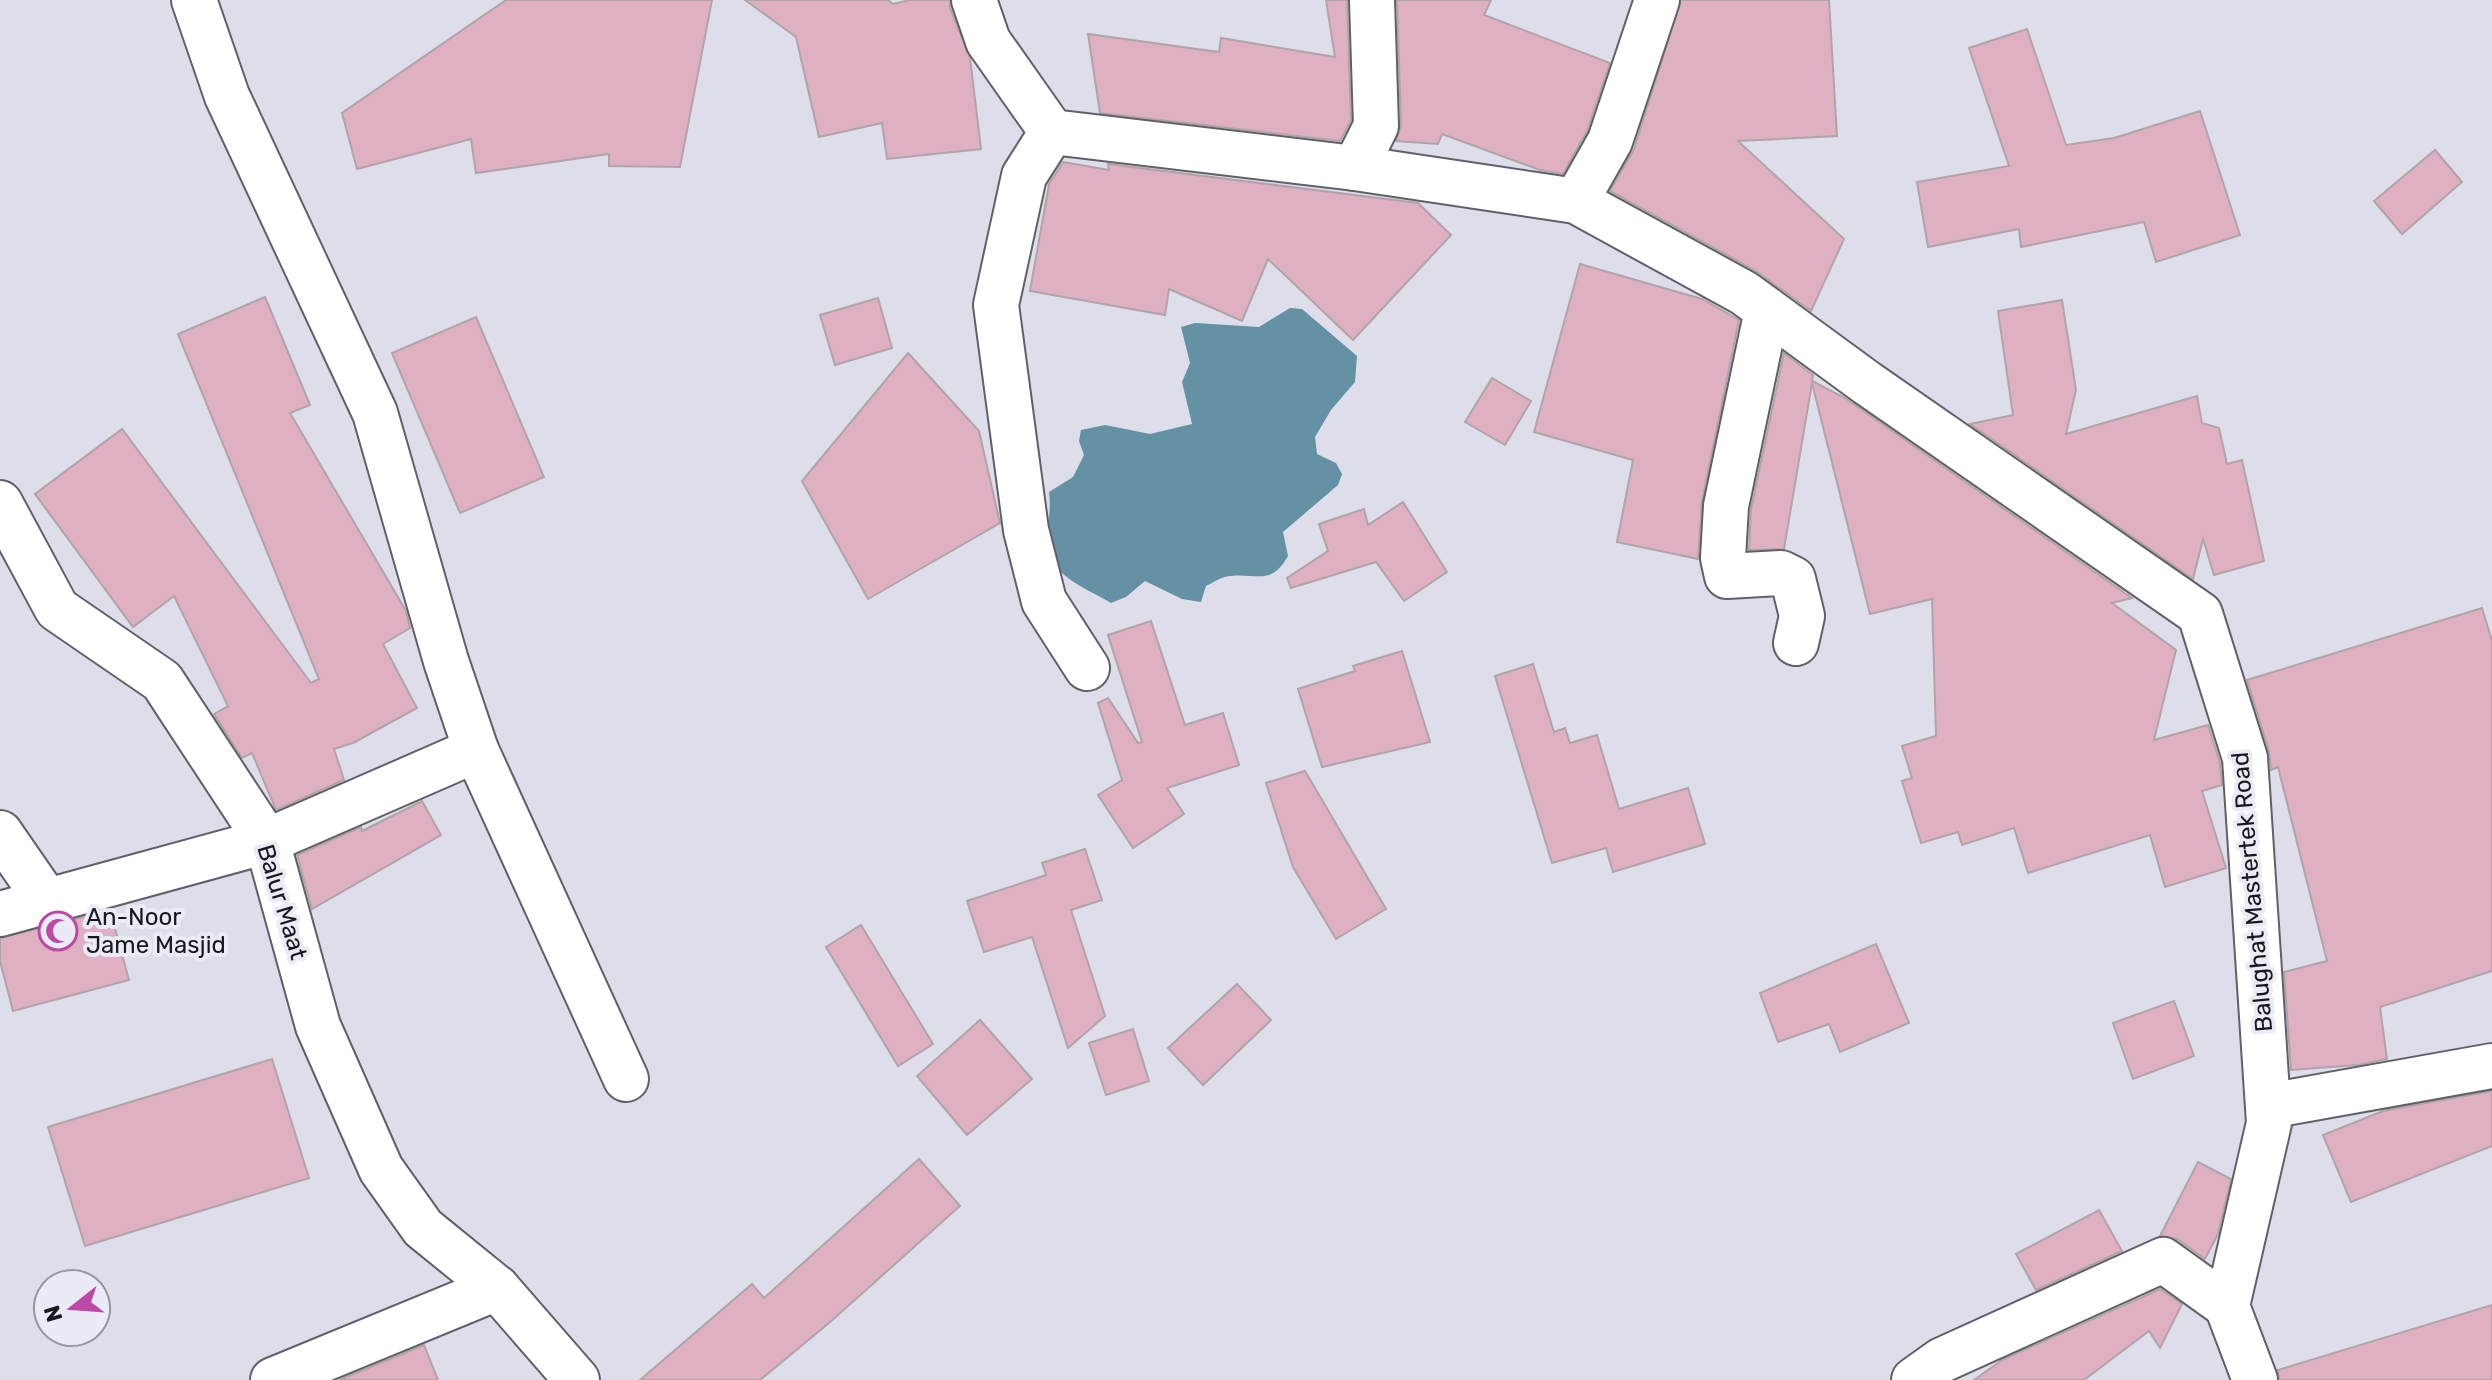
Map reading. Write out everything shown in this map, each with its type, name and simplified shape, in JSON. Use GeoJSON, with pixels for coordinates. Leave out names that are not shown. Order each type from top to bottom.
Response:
{"type":"FeatureCollection","features":[{"type":"Feature","properties":{"kind":"street"},"geometry":{"type":"LineString","coordinates":[[194,0],[227,96],[375,413],[446,661],[476,750],[626,1079]]}},
{"type":"Feature","properties":{"kind":"street"},"geometry":{"type":"LineString","coordinates":[[974,0],[988,41],[1052,132],[1355,168],[1576,201],[1610,141],[1657,0]]}},
{"type":"Feature","properties":{"kind":"street"},"geometry":{"type":"LineString","coordinates":[[1355,168],[1376,126],[1372,0]]}},
{"type":"Feature","properties":{"kind":"street"},"geometry":{"type":"LineString","coordinates":[[1052,132],[1024,176],[996,305],[1026,530],[1044,601],[1087,668]]}},
{"type":"Feature","properties":{"kind":"street","name":"Balughat Mastertek Road"},"geometry":{"type":"LineString","coordinates":[[1576,201],[1744,293],[1867,383],[2200,614],[2245,758],[2269,1106],[2269,1123],[2227,1306]]}},
{"type":"Feature","properties":{"kind":"street"},"geometry":{"type":"LineString","coordinates":[[1767,310],[1726,506],[1723,558],[1727,576],[1781,573],[1793,579],[1802,616],[1796,643]]}},
{"type":"Feature","properties":{"kind":"street","name":"Balur Maat"},"geometry":{"type":"LineString","coordinates":[[0,503],[57,609],[162,681],[267,841],[318,1026],[381,1169],[423,1228],[497,1288],[577,1380]]}},
{"type":"Feature","properties":{"kind":"street"},"geometry":{"type":"LineString","coordinates":[[0,914],[267,841],[476,750]]}},
{"type":"Feature","properties":{"kind":"street"},"geometry":{"type":"LineString","coordinates":[[0,833],[47,901]]}},
{"type":"Feature","properties":{"kind":"street"},"geometry":{"type":"LineString","coordinates":[[2269,1106],[2492,1066]]}},
{"type":"Feature","properties":{"kind":"street"},"geometry":{"type":"LineString","coordinates":[[1914,1380],[1942,1360],[2163,1260],[2227,1306],[2255,1380]]}},
{"type":"Feature","properties":{"kind":"street"},"geometry":{"type":"LineString","coordinates":[[273,1380],[497,1288]]}},
{"type":"Feature","properties":{"kind":"water"},"geometry":{"type":"Polygon","coordinates":[[[1290,308],[1302,309],[1357,356],[1355,382],[1331,410],[1315,437],[1317,454],[1336,463],[1342,474],[1338,485],[1283,532],[1288,556],[1282,565],[1270,575],[1228,576],[1218,580],[1206,586],[1201,602],[1182,599],[1145,581],[1126,597],[1111,603],[1069,579],[1054,562],[1050,552],[1049,492],[1073,477],[1084,455],[1079,441],[1081,430],[1105,425],[1150,434],[1192,424],[1182,382],[1190,363],[1181,327],[1195,323],[1259,327],[1290,308]]]}},
{"type":"Feature","properties":{"kind":"building"},"geometry":{"type":"Polygon","coordinates":[[[506,0],[712,0],[680,167],[609,166],[609,154],[476,173],[471,139],[357,169],[342,113],[506,0]]]}},
{"type":"Feature","properties":{"kind":"building"},"geometry":{"type":"Polygon","coordinates":[[[745,0],[888,0],[893,4],[910,0],[950,0],[950,8],[970,58],[981,149],[887,159],[882,123],[819,137],[796,37],[745,0]]]}},
{"type":"Feature","properties":{"kind":"building"},"geometry":{"type":"Polygon","coordinates":[[[1326,0],[1347,0],[1351,120],[1340,141],[1100,113],[1088,34],[1219,52],[1221,38],[1335,57],[1326,0]]]}},
{"type":"Feature","properties":{"kind":"building"},"geometry":{"type":"Polygon","coordinates":[[[1397,0],[1491,0],[1484,15],[1610,63],[1587,131],[1563,174],[1540,170],[1442,134],[1438,144],[1396,141],[1401,125],[1397,0]]]}},
{"type":"Feature","properties":{"kind":"building"},"geometry":{"type":"Polygon","coordinates":[[[1681,0],[1829,0],[1837,136],[1738,141],[1844,239],[1811,311],[1756,271],[1610,191],[1634,149],[1681,0]]]}},
{"type":"Feature","properties":{"kind":"building"},"geometry":{"type":"Polygon","coordinates":[[[2027,29],[2066,145],[2114,138],[2200,111],[2240,235],[2156,262],[2144,222],[2021,247],[2019,229],[1928,247],[1917,182],[2009,166],[1969,48],[2027,29]]]}},
{"type":"Feature","properties":{"kind":"building"},"geometry":{"type":"Polygon","coordinates":[[[2435,150],[2462,182],[2402,234],[2374,201],[2435,150]]]}},
{"type":"Feature","properties":{"kind":"building"},"geometry":{"type":"Polygon","coordinates":[[[1063,162],[1109,170],[1108,164],[1418,203],[1451,235],[1353,340],[1268,259],[1242,321],[1169,289],[1165,315],[1030,291],[1049,184],[1063,162]]]}},
{"type":"Feature","properties":{"kind":"building"},"geometry":{"type":"Polygon","coordinates":[[[1580,264],[1702,299],[1739,320],[1702,501],[1698,559],[1617,542],[1633,460],[1534,432],[1580,264]]]}},
{"type":"Feature","properties":{"kind":"building"},"geometry":{"type":"Polygon","coordinates":[[[265,297],[310,405],[290,413],[406,611],[410,628],[383,644],[417,708],[353,743],[334,749],[344,780],[276,810],[252,753],[242,758],[214,714],[228,706],[174,596],[133,627],[35,494],[122,429],[311,683],[319,679],[178,334],[265,297]]]}},
{"type":"Feature","properties":{"kind":"building"},"geometry":{"type":"Polygon","coordinates":[[[878,298],[892,348],[835,365],[820,315],[878,298]]]}},
{"type":"Feature","properties":{"kind":"building"},"geometry":{"type":"Polygon","coordinates":[[[2062,300],[2076,390],[2066,434],[2197,396],[2202,423],[2219,428],[2227,464],[2242,460],[2264,561],[2214,575],[2203,539],[2193,579],[1970,424],[2013,415],[1998,311],[2062,300]]]}},
{"type":"Feature","properties":{"kind":"building"},"geometry":{"type":"Polygon","coordinates":[[[476,317],[544,477],[460,513],[392,353],[476,317]]]}},
{"type":"Feature","properties":{"kind":"building"},"geometry":{"type":"Polygon","coordinates":[[[908,353],[979,431],[1000,523],[868,599],[802,481],[908,353]]]}},
{"type":"Feature","properties":{"kind":"building"},"geometry":{"type":"Polygon","coordinates":[[[1784,353],[1813,375],[1812,381],[1845,398],[2132,598],[2112,603],[2176,650],[2154,740],[2208,725],[2220,763],[2222,785],[2202,791],[2226,868],[2165,887],[2150,835],[2028,873],[2014,828],[1962,845],[1958,832],[1921,843],[1902,781],[1912,778],[1902,746],[1936,736],[1932,599],[1870,614],[1812,383],[1784,549],[1749,550],[1751,509],[1784,353]]]}},
{"type":"Feature","properties":{"kind":"building"},"geometry":{"type":"Polygon","coordinates":[[[1492,378],[1531,401],[1505,445],[1465,422],[1492,378]]]}},
{"type":"Feature","properties":{"kind":"building"},"geometry":{"type":"Polygon","coordinates":[[[1403,502],[1447,572],[1404,601],[1376,562],[1291,588],[1287,578],[1328,551],[1319,524],[1364,509],[1368,525],[1403,502]]]}},
{"type":"Feature","properties":{"kind":"building"},"geometry":{"type":"Polygon","coordinates":[[[2482,608],[2492,641],[2492,971],[2380,1007],[2387,1059],[2358,1065],[2291,1070],[2284,972],[2327,961],[2278,767],[2271,770],[2269,751],[2247,680],[2482,608]]]}},
{"type":"Feature","properties":{"kind":"building"},"geometry":{"type":"Polygon","coordinates":[[[1151,621],[1185,725],[1223,713],[1239,765],[1167,788],[1184,814],[1133,848],[1098,795],[1122,780],[1098,703],[1108,698],[1138,743],[1142,742],[1108,635],[1151,621]]]}},
{"type":"Feature","properties":{"kind":"building"},"geometry":{"type":"Polygon","coordinates":[[[1402,651],[1430,742],[1322,767],[1298,689],[1355,671],[1353,666],[1402,651]]]}},
{"type":"Feature","properties":{"kind":"building"},"geometry":{"type":"Polygon","coordinates":[[[1533,664],[1554,732],[1565,728],[1570,743],[1597,735],[1619,809],[1688,788],[1705,844],[1613,872],[1606,848],[1552,863],[1495,676],[1533,664]]]}},
{"type":"Feature","properties":{"kind":"building"},"geometry":{"type":"Polygon","coordinates":[[[1305,771],[1386,909],[1336,939],[1293,867],[1266,783],[1305,771]]]}},
{"type":"Feature","properties":{"kind":"building"},"geometry":{"type":"Polygon","coordinates":[[[422,801],[441,835],[312,909],[297,855],[361,827],[362,831],[422,801]]]}},
{"type":"Feature","properties":{"kind":"building"},"geometry":{"type":"Polygon","coordinates":[[[1085,849],[1102,900],[1071,910],[1105,1016],[1068,1048],[1032,937],[984,952],[967,901],[1046,875],[1042,863],[1085,849]]]}},
{"type":"Feature","properties":{"kind":"building","name":"An-Noor Jame Masjid"},"geometry":{"type":"Polygon","coordinates":[[[110,910],[129,980],[13,1011],[0,961],[0,938],[110,910]]]}},
{"type":"Feature","properties":{"kind":"building"},"geometry":{"type":"Polygon","coordinates":[[[861,925],[933,1044],[898,1066],[826,947],[861,925]]]}},
{"type":"Feature","properties":{"kind":"building"},"geometry":{"type":"Polygon","coordinates":[[[1876,944],[1909,1023],[1840,1052],[1829,1024],[1778,1042],[1760,993],[1876,944]]]}},
{"type":"Feature","properties":{"kind":"building"},"geometry":{"type":"Polygon","coordinates":[[[1237,984],[1271,1020],[1203,1085],[1168,1048],[1237,984]]]}},
{"type":"Feature","properties":{"kind":"building"},"geometry":{"type":"Polygon","coordinates":[[[2174,1001],[2194,1056],[2133,1079],[2113,1023],[2174,1001]]]}},
{"type":"Feature","properties":{"kind":"building"},"geometry":{"type":"Polygon","coordinates":[[[980,1020],[1032,1079],[967,1135],[917,1076],[980,1020]]]}},
{"type":"Feature","properties":{"kind":"building"},"geometry":{"type":"Polygon","coordinates":[[[1133,1029],[1149,1081],[1106,1095],[1089,1043],[1133,1029]]]}},
{"type":"Feature","properties":{"kind":"building"},"geometry":{"type":"Polygon","coordinates":[[[272,1059],[309,1178],[85,1246],[48,1127],[272,1059]]]}},
{"type":"Feature","properties":{"kind":"building"},"geometry":{"type":"Polygon","coordinates":[[[2492,1091],[2492,1146],[2351,1202],[2323,1135],[2383,1111],[2492,1091]]]}},
{"type":"Feature","properties":{"kind":"building"},"geometry":{"type":"Polygon","coordinates":[[[919,1159],[960,1206],[760,1380],[640,1380],[752,1284],[764,1298],[919,1159]]]}},
{"type":"Feature","properties":{"kind":"building"},"geometry":{"type":"Polygon","coordinates":[[[2198,1162],[2231,1179],[2218,1234],[2205,1259],[2177,1239],[2160,1236],[2198,1162]]]}},
{"type":"Feature","properties":{"kind":"building"},"geometry":{"type":"Polygon","coordinates":[[[2099,1210],[2122,1251],[2036,1290],[2016,1254],[2099,1210]]]}},
{"type":"Feature","properties":{"kind":"building"},"geometry":{"type":"Polygon","coordinates":[[[2160,1289],[2182,1304],[2160,1348],[2149,1331],[2084,1380],[1974,1380],[2002,1360],[2160,1289]]]}},
{"type":"Feature","properties":{"kind":"building"},"geometry":{"type":"Polygon","coordinates":[[[2492,1305],[2492,1380],[2279,1380],[2278,1370],[2492,1305]]]}},
{"type":"Feature","properties":{"kind":"building"},"geometry":{"type":"Polygon","coordinates":[[[424,1345],[438,1380],[339,1380],[424,1345]]]}},
{"type":"Feature","properties":{"kind":"place","name":"An-Noor Jame Masjid"},"geometry":{"type":"Point","coordinates":[58,931]}}]}
